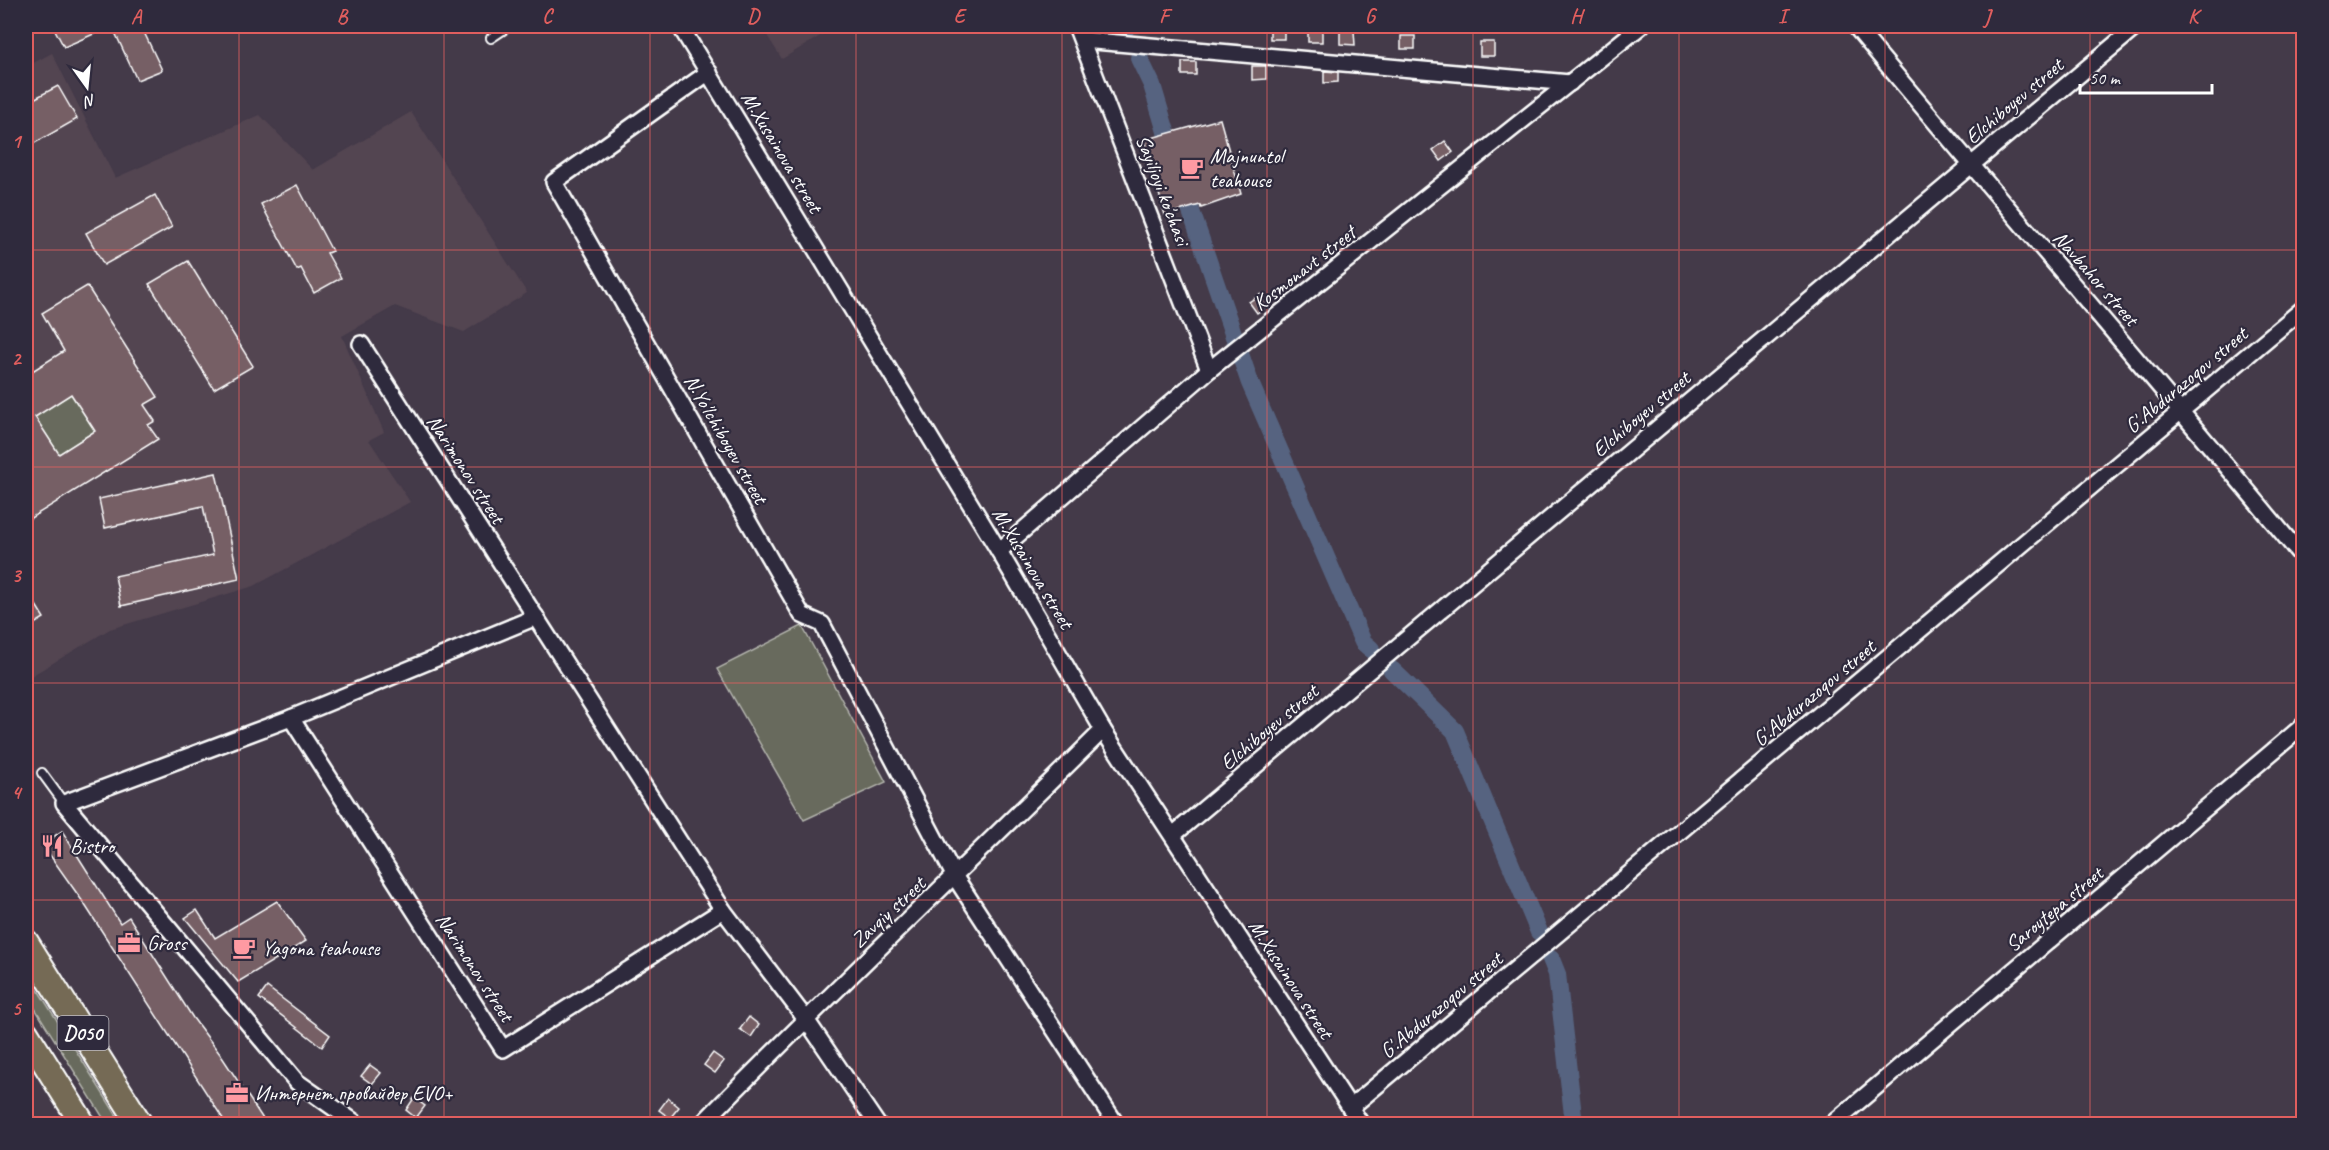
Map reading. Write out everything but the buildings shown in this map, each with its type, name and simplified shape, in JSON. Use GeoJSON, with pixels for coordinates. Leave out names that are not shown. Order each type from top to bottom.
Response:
{"type":"FeatureCollection","features":[{"type":"Feature","properties":{"kind":"main road","name":"D050"},"geometry":{"type":"LineString","coordinates":[[26,942],[140,1125]]}},
{"type":"Feature","properties":{"kind":"main road","name":"D050"},"geometry":{"type":"LineString","coordinates":[[26,1033],[83,1125]]}},
{"type":"Feature","properties":{"kind":"street","name":"M.Xusainova street"},"geometry":{"type":"LineString","coordinates":[[680,26],[999,551],[1103,730],[1362,1125]]}},
{"type":"Feature","properties":{"kind":"street","name":"Kosmonavt street"},"geometry":{"type":"LineString","coordinates":[[999,551],[1210,369],[1641,26]]}},
{"type":"Feature","properties":{"kind":"street","name":"Navbahor street"},"geometry":{"type":"LineString","coordinates":[[1855,26],[1970,165],[2182,411],[2304,559]]}},
{"type":"Feature","properties":{"kind":"street","name":"Elchiboyev street"},"geometry":{"type":"LineString","coordinates":[[1173,835],[2137,26]]}},
{"type":"Feature","properties":{"kind":"street"},"geometry":{"type":"LineString","coordinates":[[1079,33],[1570,83]]}},
{"type":"Feature","properties":{"kind":"street","name":"Sayiljoyi ko'chasi"},"geometry":{"type":"LineString","coordinates":[[1079,33],[1210,369]]}},
{"type":"Feature","properties":{"kind":"street","name":"N.Yo'lchiboyev street"},"geometry":{"type":"LineString","coordinates":[[709,72],[554,182],[802,615],[822,624],[955,877]]}},
{"type":"Feature","properties":{"kind":"street","name":"G'.Abdurazoqov street"},"geometry":{"type":"LineString","coordinates":[[1350,1108],[2304,308]]}},
{"type":"Feature","properties":{"kind":"street","name":"Narimonov street"},"geometry":{"type":"LineString","coordinates":[[361,344],[723,910],[805,1018],[877,1125]]}},
{"type":"Feature","properties":{"kind":"street"},"geometry":{"type":"LineString","coordinates":[[357,1125],[297,1082],[64,803],[291,718],[536,617]]}},
{"type":"Feature","properties":{"kind":"street","name":"Narimonov street"},"geometry":{"type":"LineString","coordinates":[[291,718],[503,1049],[723,910]]}},
{"type":"Feature","properties":{"kind":"street","name":"Saroytepa street"},"geometry":{"type":"LineString","coordinates":[[1832,1125],[2304,725]]}},
{"type":"Feature","properties":{"kind":"street","name":"Zavqiy street"},"geometry":{"type":"LineString","coordinates":[[702,1125],[805,1018],[955,877],[1103,730]]}},
{"type":"Feature","properties":{"kind":"street"},"geometry":{"type":"LineString","coordinates":[[955,877],[1116,1125]]}},
{"type":"Feature","properties":{"kind":"lane"},"geometry":{"type":"LineString","coordinates":[[492,38],[509,26]]}},
{"type":"Feature","properties":{"kind":"lane"},"geometry":{"type":"LineString","coordinates":[[42,772],[64,803]]}},
{"type":"Feature","properties":{"kind":"shaded area"},"geometry":{"type":"Polygon","coordinates":[[[761,26],[837,26],[782,59],[761,26]]]}},
{"type":"Feature","properties":{"kind":"shaded area"},"geometry":{"type":"Polygon","coordinates":[[[52,53],[115,178],[260,115],[313,170],[411,112],[527,293],[464,332],[395,306],[342,336],[384,432],[369,440],[410,502],[254,586],[110,629],[26,679],[26,67],[52,53]]]}},
{"type":"Feature","properties":{"kind":"green space"},"geometry":{"type":"Polygon","coordinates":[[[71,394],[95,431],[59,454],[35,417],[71,394]]]}},
{"type":"Feature","properties":{"kind":"green space"},"geometry":{"type":"Polygon","coordinates":[[[802,626],[886,782],[804,820],[717,669],[802,626]]]}},
{"type":"Feature","properties":{"kind":"green space"},"geometry":{"type":"Polygon","coordinates":[[[26,971],[122,1124],[107,1124],[26,994],[26,971]]]}},
{"type":"Feature","properties":{"kind":"waterway"},"geometry":{"type":"LineString","coordinates":[[1123,26],[1125,30]]}},
{"type":"Feature","properties":{"kind":"waterway"},"geometry":{"type":"LineString","coordinates":[[1139,58],[1152,85],[1173,155]]}},
{"type":"Feature","properties":{"kind":"waterway"},"geometry":{"type":"LineString","coordinates":[[1182,185],[1250,383],[1363,642],[1371,649]]}},
{"type":"Feature","properties":{"kind":"waterway"},"geometry":{"type":"LineString","coordinates":[[1392,670],[1455,731],[1539,932]]}},
{"type":"Feature","properties":{"kind":"waterway"},"geometry":{"type":"LineString","coordinates":[[1551,959],[1557,974],[1574,1124]]}},
{"type":"Feature","properties":{"kind":"place","name":"Majnuntol teahouse"},"geometry":{"type":"Point","coordinates":[1192,168]}},
{"type":"Feature","properties":{"kind":"place","name":"Bistro"},"geometry":{"type":"Point","coordinates":[52,846]}},
{"type":"Feature","properties":{"kind":"place","name":"Gross"},"geometry":{"type":"Point","coordinates":[129,943]}},
{"type":"Feature","properties":{"kind":"place","name":"Yagona teahouse"},"geometry":{"type":"Point","coordinates":[244,948]}},
{"type":"Feature","properties":{"kind":"place","name":"Интернет провайдер EVO+"},"geometry":{"type":"Point","coordinates":[237,1093]}}]}
